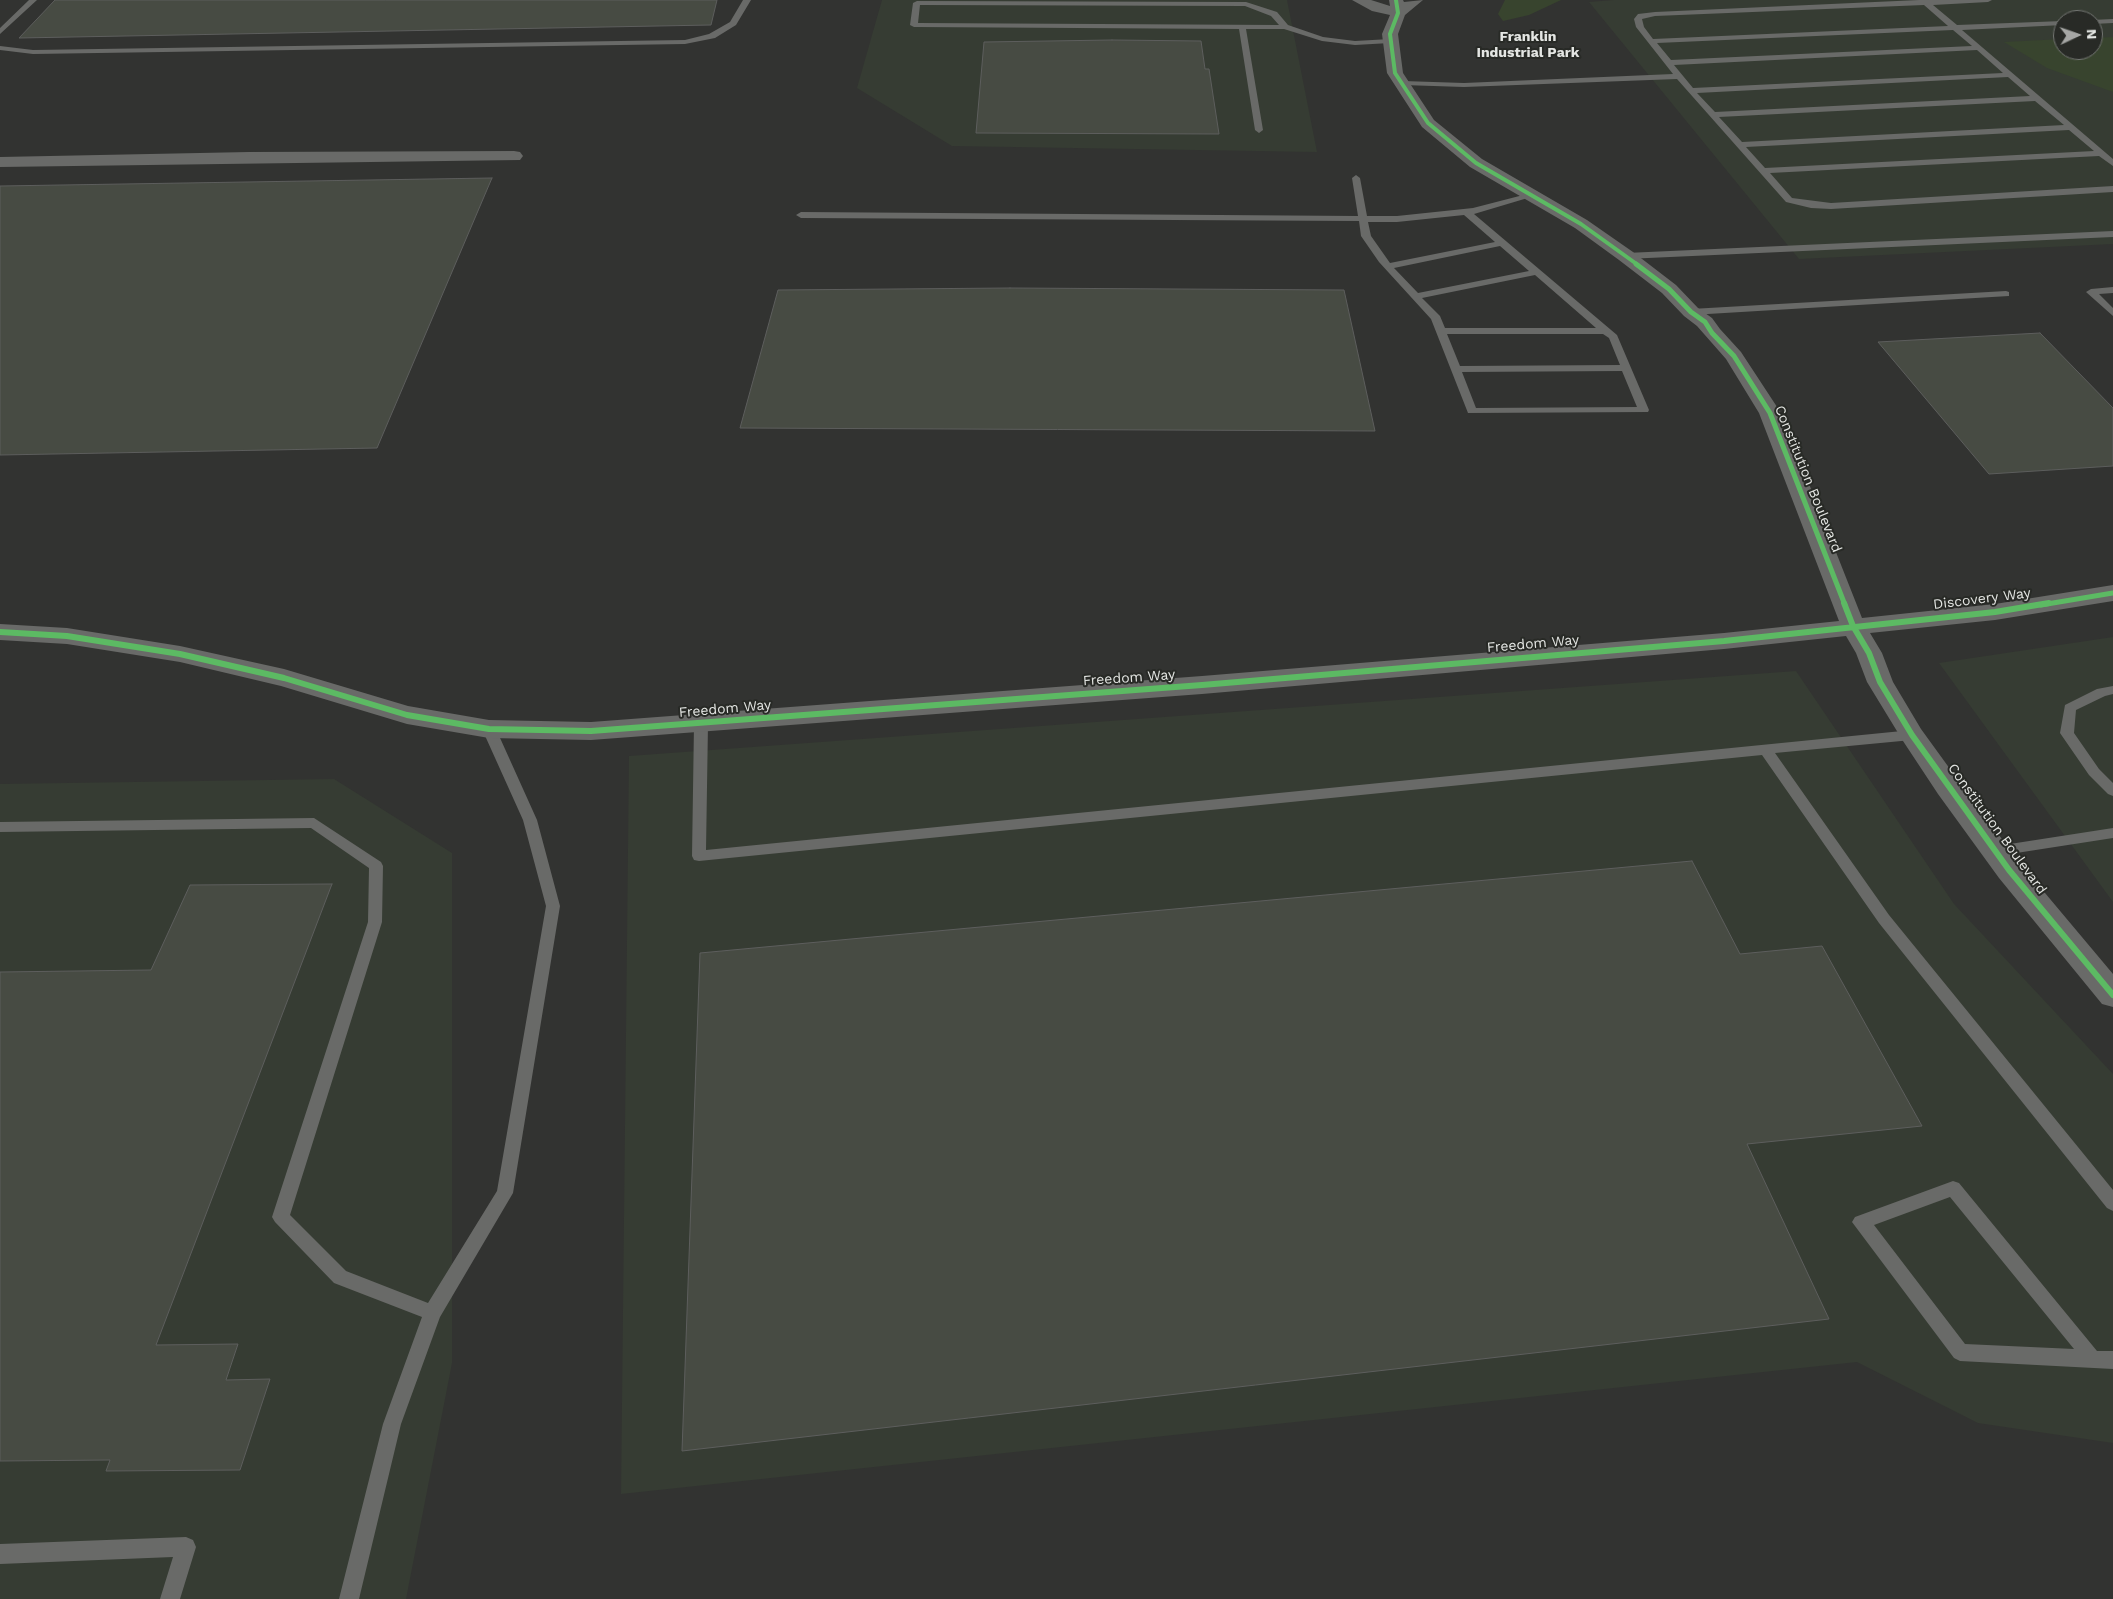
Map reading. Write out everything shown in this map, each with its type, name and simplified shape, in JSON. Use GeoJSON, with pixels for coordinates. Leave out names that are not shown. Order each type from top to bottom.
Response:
{"type":"FeatureCollection","features":[{"type":"Feature","properties":{"kind":"street"},"geometry":{"type":"LineString","coordinates":[[1359,0],[1377,8],[1397,6],[1416,0]]}},
{"type":"Feature","properties":{"kind":"street","name":"Constitution Boulevard"},"geometry":{"type":"LineString","coordinates":[[1397,6],[1390,34],[1395,73],[1403,83],[1410,99],[1428,123],[1476,163],[1520,188],[1528,195],[1581,224],[1626,256],[1669,289],[1691,312],[1705,322],[1712,333],[1734,356],[1770,413],[1853,626],[1869,653],[1880,682],[1912,736],[1997,851],[2008,870],[2113,996]]}},
{"type":"Feature","properties":{"kind":"street"},"geometry":{"type":"LineString","coordinates":[[0,162],[259,157],[514,156]]}},
{"type":"Feature","properties":{"kind":"street","name":"Discovery Way"},"geometry":{"type":"LineString","coordinates":[[1853,626],[1995,612],[2113,593]]}},
{"type":"Feature","properties":{"kind":"street","name":"Freedom Way"},"geometry":{"type":"LineString","coordinates":[[0,632],[67,636],[180,654],[284,678],[407,715],[489,729],[591,730],[701,724],[1704,642],[1853,626]]}},
{"type":"Feature","properties":{"kind":"lane"},"geometry":{"type":"LineString","coordinates":[[0,32],[33,0]]}},
{"type":"Feature","properties":{"kind":"lane"},"geometry":{"type":"LineString","coordinates":[[0,48],[33,52],[685,42],[712,36],[733,23],[747,0]]}},
{"type":"Feature","properties":{"kind":"lane"},"geometry":{"type":"LineString","coordinates":[[1988,0],[1924,1],[1641,16],[1638,19],[1640,28],[1650,41],[1713,115],[1790,200],[1811,205],[1831,206],[2113,189]]}},
{"type":"Feature","properties":{"kind":"lane"},"geometry":{"type":"LineString","coordinates":[[1924,1],[2113,163]]}},
{"type":"Feature","properties":{"kind":"lane"},"geometry":{"type":"LineString","coordinates":[[1285,28],[1274,14],[1246,4],[917,3],[914,25],[1285,28],[1322,39],[1355,43],[1390,41]]}},
{"type":"Feature","properties":{"kind":"lane"},"geometry":{"type":"LineString","coordinates":[[1650,41],[2053,23]]}},
{"type":"Feature","properties":{"kind":"lane"},"geometry":{"type":"LineString","coordinates":[[1242,27],[1259,130]]}},
{"type":"Feature","properties":{"kind":"lane"},"geometry":{"type":"LineString","coordinates":[[1668,62],[1979,48]]}},
{"type":"Feature","properties":{"kind":"lane"},"geometry":{"type":"LineString","coordinates":[[1692,91],[2010,75]]}},
{"type":"Feature","properties":{"kind":"lane"},"geometry":{"type":"LineString","coordinates":[[1403,83],[1464,86],[1681,76]]}},
{"type":"Feature","properties":{"kind":"lane"},"geometry":{"type":"LineString","coordinates":[[1713,115],[2037,98]]}},
{"type":"Feature","properties":{"kind":"lane"},"geometry":{"type":"LineString","coordinates":[[1740,145],[2071,127]]}},
{"type":"Feature","properties":{"kind":"lane"},"geometry":{"type":"LineString","coordinates":[[1763,171],[2101,153]]}},
{"type":"Feature","properties":{"kind":"lane"},"geometry":{"type":"LineString","coordinates":[[1356,178],[1366,236],[1388,266],[1436,318],[1472,411],[1644,410],[1613,337],[1466,212]]}},
{"type":"Feature","properties":{"kind":"lane"},"geometry":{"type":"LineString","coordinates":[[801,215],[1397,219],[1466,212],[1528,195]]}},
{"type":"Feature","properties":{"kind":"lane"},"geometry":{"type":"LineString","coordinates":[[1626,256],[2113,234]]}},
{"type":"Feature","properties":{"kind":"lane"},"geometry":{"type":"LineString","coordinates":[[1388,266],[1502,243]]}},
{"type":"Feature","properties":{"kind":"lane"},"geometry":{"type":"LineString","coordinates":[[1416,296],[1536,272]]}},
{"type":"Feature","properties":{"kind":"lane"},"geometry":{"type":"LineString","coordinates":[[2113,290],[2091,292],[2113,313]]}},
{"type":"Feature","properties":{"kind":"lane"},"geometry":{"type":"LineString","coordinates":[[1691,312],[2006,294]]}},
{"type":"Feature","properties":{"kind":"lane"},"geometry":{"type":"LineString","coordinates":[[1441,331],[1606,331]]}},
{"type":"Feature","properties":{"kind":"lane"},"geometry":{"type":"LineString","coordinates":[[1455,369],[1626,368]]}},
{"type":"Feature","properties":{"kind":"lane"},"geometry":{"type":"LineString","coordinates":[[2113,690],[2102,692],[2070,708],[2067,733],[2094,772],[2113,791]]}},
{"type":"Feature","properties":{"kind":"lane"},"geometry":{"type":"LineString","coordinates":[[701,724],[699,856],[1912,736]]}},
{"type":"Feature","properties":{"kind":"lane"},"geometry":{"type":"LineString","coordinates":[[349,1599],[392,1424],[432,1313],[505,1193],[553,906],[530,820],[489,729]]}},
{"type":"Feature","properties":{"kind":"lane"},"geometry":{"type":"LineString","coordinates":[[1766,750],[1884,919],[2113,1204]]}},
{"type":"Feature","properties":{"kind":"lane"},"geometry":{"type":"LineString","coordinates":[[0,827],[314,823],[376,866],[375,922],[281,1217],[340,1277],[432,1313]]}},
{"type":"Feature","properties":{"kind":"lane"},"geometry":{"type":"LineString","coordinates":[[1997,851],[2113,833]]}},
{"type":"Feature","properties":{"kind":"lane"},"geometry":{"type":"LineString","coordinates":[[2093,1359],[1953,1188],[1861,1222],[1960,1352],[2093,1359],[2113,1360]]}},
{"type":"Feature","properties":{"kind":"lane"},"geometry":{"type":"LineString","coordinates":[[0,1554],[186,1547],[170,1599]]}},
{"type":"Feature","properties":{"kind":"shaded area"},"geometry":{"type":"Polygon","coordinates":[[[882,0],[1287,0],[1317,152],[952,146],[857,88],[882,0]]]}},
{"type":"Feature","properties":{"kind":"shaded area"},"geometry":{"type":"Polygon","coordinates":[[[1614,0],[2113,0],[2113,244],[1799,259],[1589,2],[1614,0]]]}},
{"type":"Feature","properties":{"kind":"shaded area"},"geometry":{"type":"Polygon","coordinates":[[[2113,637],[2113,902],[1939,663],[2113,637]]]}},
{"type":"Feature","properties":{"kind":"shaded area"},"geometry":{"type":"Polygon","coordinates":[[[1796,671],[1954,904],[2113,1074],[2113,1443],[1978,1423],[1857,1362],[621,1494],[629,756],[1796,671]]]}},
{"type":"Feature","properties":{"kind":"shaded area"},"geometry":{"type":"Polygon","coordinates":[[[334,779],[452,853],[452,1363],[406,1599],[0,1599],[0,784],[334,779]]]}},
{"type":"Feature","properties":{"kind":"green space"},"geometry":{"type":"Polygon","coordinates":[[[1505,0],[1561,0],[1529,15],[1503,21],[1498,14],[1505,0]]]}},
{"type":"Feature","properties":{"kind":"green space"},"geometry":{"type":"Polygon","coordinates":[[[2113,37],[2113,92],[2047,68],[2004,42],[2053,40],[2053,60],[2103,60],[2103,38],[2113,37]]]}},
{"type":"Feature","properties":{"kind":"building"},"geometry":{"type":"Polygon","coordinates":[[[55,0],[717,0],[711,25],[19,38],[55,0]]]}},
{"type":"Feature","properties":{"kind":"building"},"geometry":{"type":"Polygon","coordinates":[[[1201,41],[1205,69],[1209,69],[1219,134],[976,133],[984,42],[1201,41]]]}},
{"type":"Feature","properties":{"kind":"building"},"geometry":{"type":"Polygon","coordinates":[[[492,178],[377,448],[0,455],[0,186],[492,178]]]}},
{"type":"Feature","properties":{"kind":"building"},"geometry":{"type":"Polygon","coordinates":[[[1010,288],[1344,290],[1375,431],[740,428],[778,290],[1010,288]]]}},
{"type":"Feature","properties":{"kind":"building"},"geometry":{"type":"Polygon","coordinates":[[[2040,333],[2113,408],[2113,466],[1989,474],[1878,342],[2040,333]]]}},
{"type":"Feature","properties":{"kind":"building"},"geometry":{"type":"Polygon","coordinates":[[[1692,861],[1740,954],[1822,946],[1922,1126],[1747,1144],[1829,1319],[682,1451],[700,953],[1692,861]]]}},
{"type":"Feature","properties":{"kind":"building"},"geometry":{"type":"Polygon","coordinates":[[[332,884],[156,1345],[238,1344],[226,1380],[270,1379],[240,1470],[106,1471],[110,1460],[0,1461],[0,972],[151,970],[190,885],[332,884]]]}},
{"type":"Feature","properties":{"kind":"cycle path"},"geometry":{"type":"LineString","coordinates":[[1396,0],[1398,13],[1390,34],[1395,73],[1428,123],[1476,163],[1581,224],[1626,256],[1669,289],[1691,312],[1705,322],[1712,333],[1734,356],[1770,413],[1853,626],[1869,653],[1880,682],[1912,735],[2009,870],[2113,995]]}},
{"type":"Feature","properties":{"kind":"cycle path"},"geometry":{"type":"LineString","coordinates":[[0,632],[67,636],[180,654],[284,678],[407,715],[489,729],[591,731],[639,729],[1202,685],[1724,641],[1995,612],[2113,593]]}},
{"type":"Feature","properties":{"kind":"district","name":"Franklin Industrial Park"},"geometry":{"type":"Point","coordinates":[1528,46]}}]}
